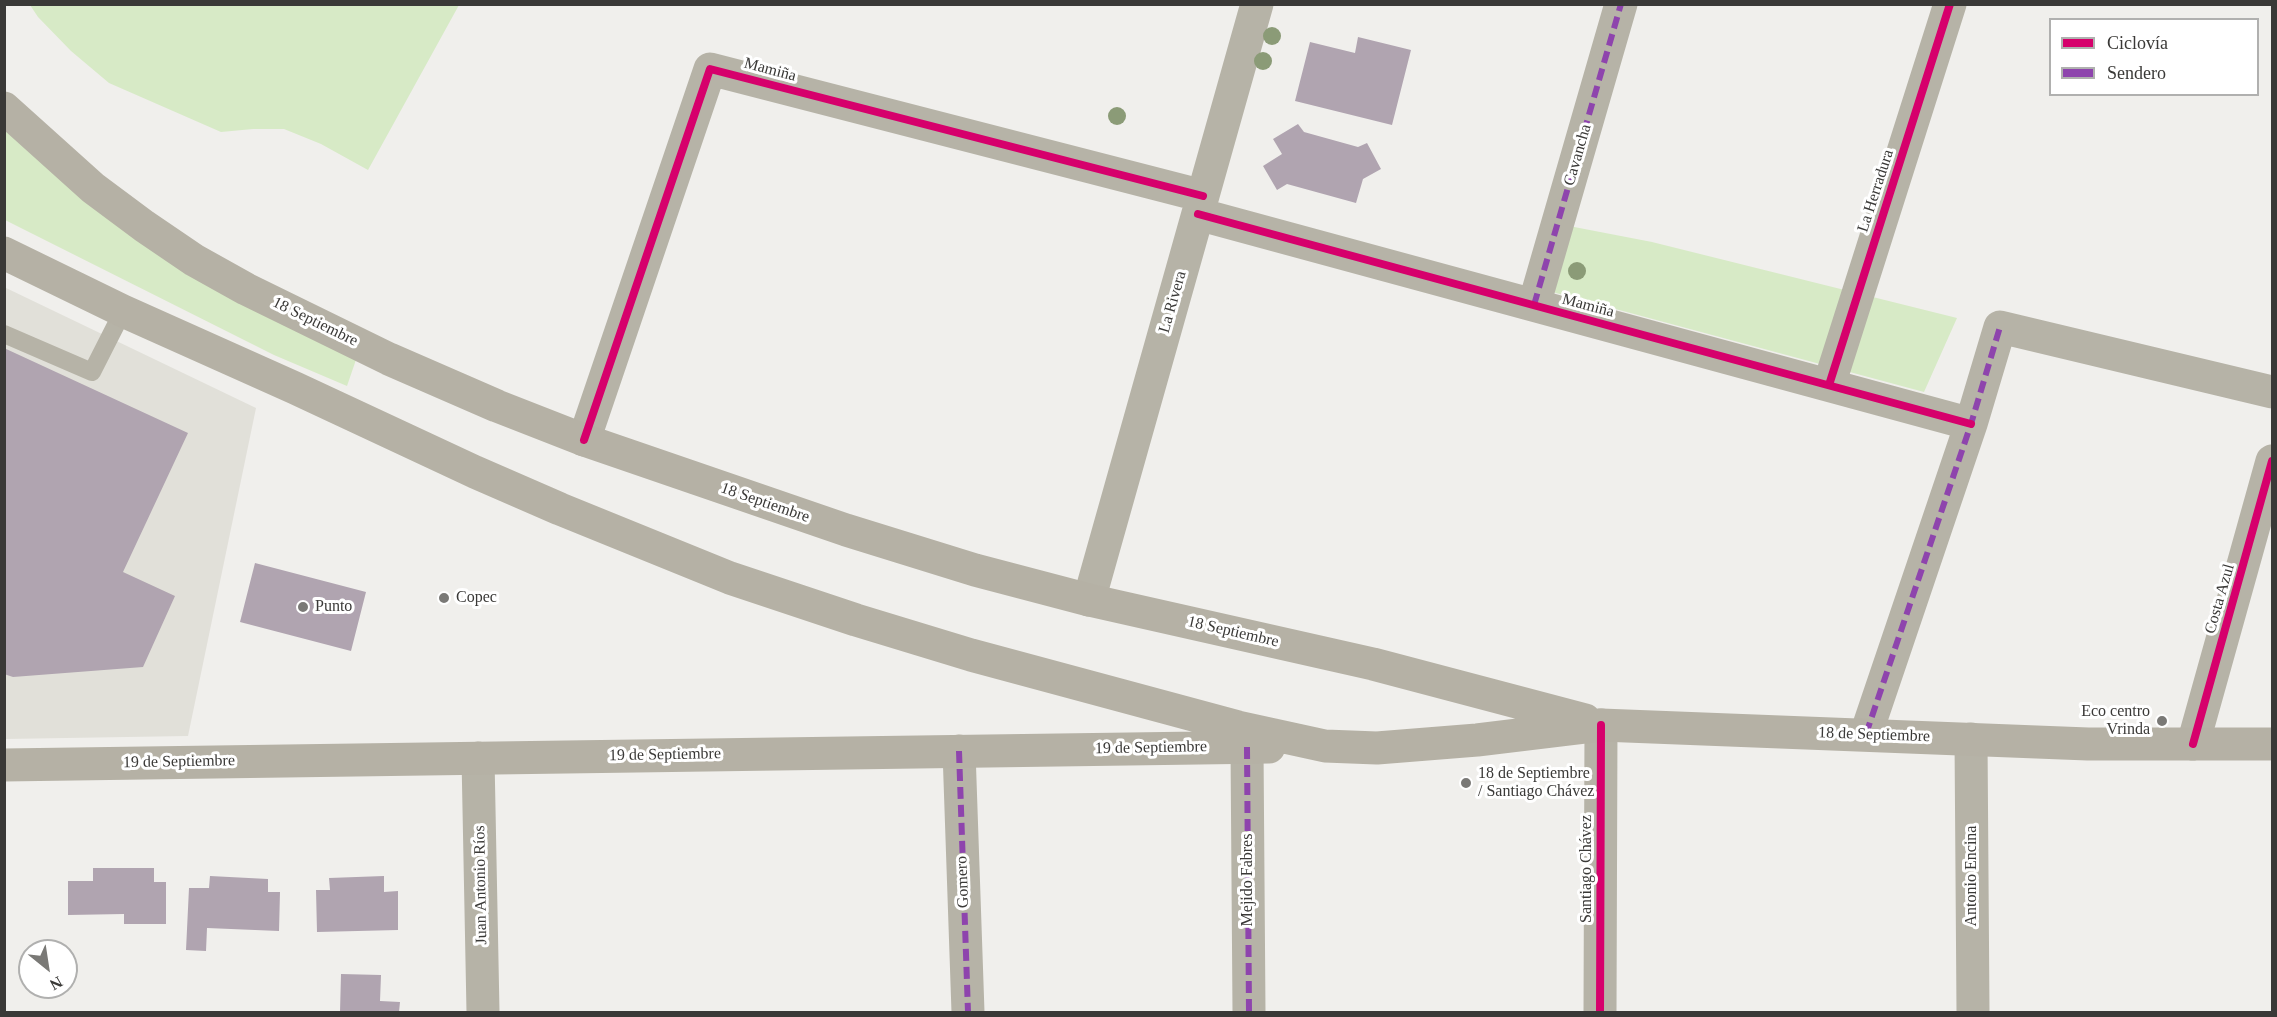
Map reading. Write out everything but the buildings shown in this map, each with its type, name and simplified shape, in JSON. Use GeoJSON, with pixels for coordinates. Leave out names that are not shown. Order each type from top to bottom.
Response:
{"type":"FeatureCollection","features":[{"type":"Feature","properties":{"kind":"main road","name":"18 Septiembre"},"geometry":{"type":"LineString","coordinates":[[4,108],[93,188],[194,260],[246,289],[389,359],[496,406],[584,440],[846,530],[975,570],[1089,600],[1373,664],[1601,725]]}},
{"type":"Feature","properties":{"kind":"main road"},"geometry":{"type":"LineString","coordinates":[[4,253],[123,311],[507,486],[730,578],[971,655],[1238,727],[1325,746]]}},
{"type":"Feature","properties":{"kind":"main road","name":"18 de Septiembre"},"geometry":{"type":"LineString","coordinates":[[1325,746],[1377,748],[1477,740],[1601,725],[2088,744],[2272,744]]}},
{"type":"Feature","properties":{"kind":"main road","name":"19 de Septiembre"},"geometry":{"type":"LineString","coordinates":[[4,765],[1325,746]]}},
{"type":"Feature","properties":{"kind":"street","name":"La Rivera"},"geometry":{"type":"LineString","coordinates":[[1089,600],[1257,4]]}},
{"type":"Feature","properties":{"kind":"street","name":"Cavancha"},"geometry":{"type":"LineString","coordinates":[[1534,305],[1621,4]]}},
{"type":"Feature","properties":{"kind":"street","name":"La Herradura"},"geometry":{"type":"LineString","coordinates":[[1829,385],[1950,4]]}},
{"type":"Feature","properties":{"kind":"street","name":"Mamiña"},"geometry":{"type":"LineString","coordinates":[[584,440],[710,69],[1200,205],[1534,305],[1971,424]]}},
{"type":"Feature","properties":{"kind":"street"},"geometry":{"type":"LineString","coordinates":[[1866,734],[1971,424],[2000,327],[2272,392]]}},
{"type":"Feature","properties":{"kind":"street","name":"Costa Azul"},"geometry":{"type":"LineString","coordinates":[[2193,744],[2272,461]]}},
{"type":"Feature","properties":{"kind":"street","name":"Santiago Chávez"},"geometry":{"type":"LineString","coordinates":[[1600,1012],[1601,725]]}},
{"type":"Feature","properties":{"kind":"street","name":"Antonio Encina"},"geometry":{"type":"LineString","coordinates":[[1971,739],[1973,1012]]}},
{"type":"Feature","properties":{"kind":"street","name":"Mejido Fabres"},"geometry":{"type":"LineString","coordinates":[[1247,747],[1249,1012]]}},
{"type":"Feature","properties":{"kind":"street","name":"Gomero"},"geometry":{"type":"LineString","coordinates":[[959,751],[968,1012]]}},
{"type":"Feature","properties":{"kind":"street","name":"Juan Antonio Ríos"},"geometry":{"type":"LineString","coordinates":[[478,758],[483,1012]]}},
{"type":"Feature","properties":{"kind":"lane"},"geometry":{"type":"LineString","coordinates":[[4,334],[92,372],[123,311]]}},
{"type":"Feature","properties":{"kind":"shaded area"},"geometry":{"type":"Polygon","coordinates":[[[4,287],[256,408],[188,736],[5,739],[4,287]]]}},
{"type":"Feature","properties":{"kind":"green space"},"geometry":{"type":"Polygon","coordinates":[[[30,5],[459,5],[368,170],[321,144],[284,129],[221,132],[109,83],[71,51],[38,17],[30,5]]]}},
{"type":"Feature","properties":{"kind":"green space"},"geometry":{"type":"Polygon","coordinates":[[[4,121],[359,351],[347,386],[274,355],[5,220],[4,121]]]}},
{"type":"Feature","properties":{"kind":"green space"},"geometry":{"type":"Polygon","coordinates":[[[1569,226],[1652,242],[1957,318],[1924,392],[1530,286],[1569,226]]]}},
{"type":"Feature","properties":{"kind":"marked path"},"geometry":{"type":"LineString","coordinates":[[1534,305],[1621,4]]}},
{"type":"Feature","properties":{"kind":"marked path"},"geometry":{"type":"LineString","coordinates":[[1866,734],[1971,424],[2000,327]]}},
{"type":"Feature","properties":{"kind":"marked path"},"geometry":{"type":"LineString","coordinates":[[1247,747],[1249,1012]]}},
{"type":"Feature","properties":{"kind":"marked path"},"geometry":{"type":"LineString","coordinates":[[959,751],[968,1012]]}},
{"type":"Feature","properties":{"kind":"cycle path"},"geometry":{"type":"LineString","coordinates":[[1829,385],[1950,4]]}},
{"type":"Feature","properties":{"kind":"cycle path"},"geometry":{"type":"LineString","coordinates":[[584,440],[710,69],[1203,196]]}},
{"type":"Feature","properties":{"kind":"cycle path"},"geometry":{"type":"LineString","coordinates":[[1198,214],[1971,424]]}},
{"type":"Feature","properties":{"kind":"cycle path"},"geometry":{"type":"LineString","coordinates":[[2193,744],[2272,461]]}},
{"type":"Feature","properties":{"kind":"cycle path"},"geometry":{"type":"LineString","coordinates":[[1600,1012],[1601,725]]}},
{"type":"Feature","properties":{"kind":"place","name":"Copec"},"geometry":{"type":"Point","coordinates":[444,598]}},
{"type":"Feature","properties":{"kind":"place","name":"Punto"},"geometry":{"type":"Point","coordinates":[303,607]}},
{"type":"Feature","properties":{"kind":"place","name":"Eco centro Vrinda"},"geometry":{"type":"Point","coordinates":[2162,721]}},
{"type":"Feature","properties":{"kind":"place","name":"18 de Septiembre / Santiago Chávez"},"geometry":{"type":"Point","coordinates":[1466,783]}}]}
